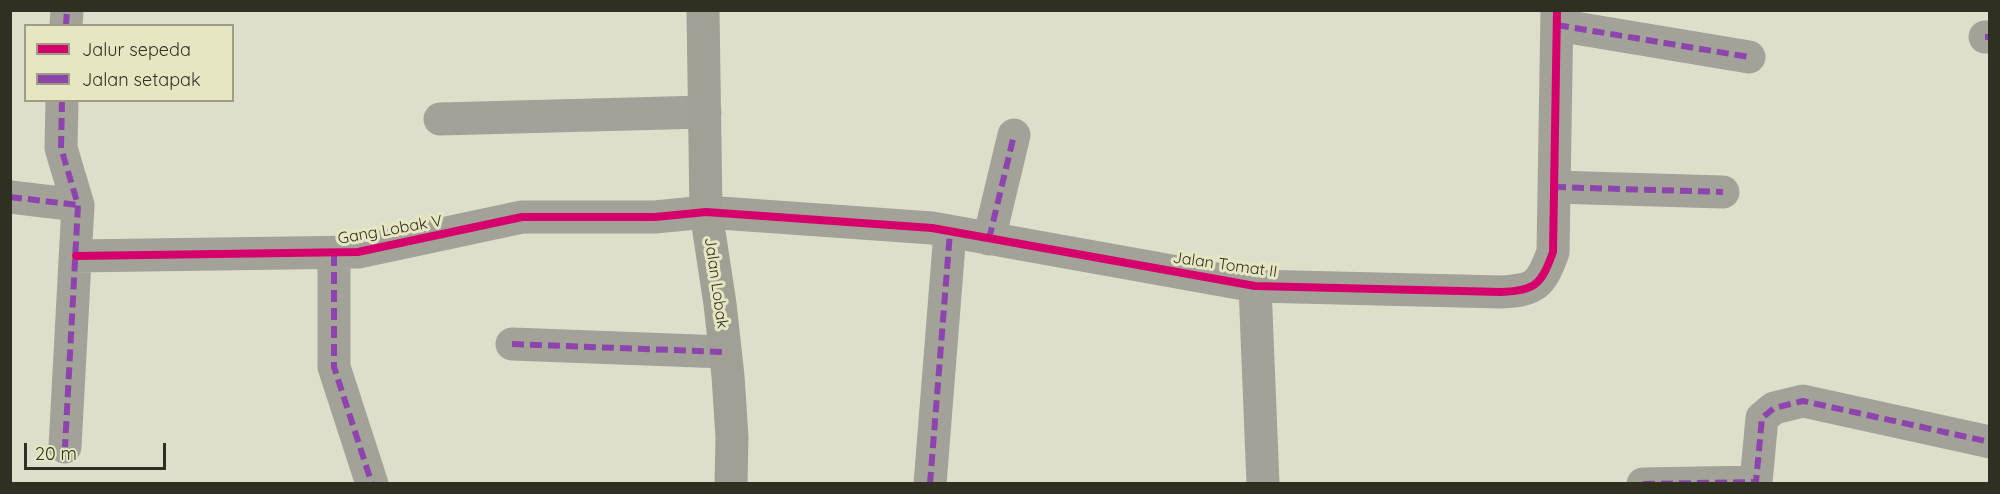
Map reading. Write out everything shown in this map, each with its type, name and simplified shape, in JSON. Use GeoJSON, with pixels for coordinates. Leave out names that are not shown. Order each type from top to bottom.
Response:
{"type":"FeatureCollection","features":[{"type":"Feature","properties":{"kind":"street","name":"Jalan Lobak"},"geometry":{"type":"LineString","coordinates":[[703,10],[706,212],[725,352],[732,437],[731,483]]}},
{"type":"Feature","properties":{"kind":"street"},"geometry":{"type":"LineString","coordinates":[[1557,18],[1749,57]]}},
{"type":"Feature","properties":{"kind":"street","name":"Jalan Tomat II"},"geometry":{"type":"LineString","coordinates":[[706,212],[932,228],[1255,286],[1522,291],[1538,284],[1553,252],[1557,18]]}},
{"type":"Feature","properties":{"kind":"street"},"geometry":{"type":"LineString","coordinates":[[62,102],[61,148],[78,205],[65,447]]}},
{"type":"Feature","properties":{"kind":"street"},"geometry":{"type":"LineString","coordinates":[[440,119],[705,112]]}},
{"type":"Feature","properties":{"kind":"street"},"geometry":{"type":"LineString","coordinates":[[989,239],[1014,135]]}},
{"type":"Feature","properties":{"kind":"street"},"geometry":{"type":"LineString","coordinates":[[1554,187],[1723,192]]}},
{"type":"Feature","properties":{"kind":"street"},"geometry":{"type":"LineString","coordinates":[[10,197],[78,205]]}},
{"type":"Feature","properties":{"kind":"street","name":"Gang Lobak V"},"geometry":{"type":"LineString","coordinates":[[76,256],[334,254],[358,252],[522,217],[655,217],[706,212]]}},
{"type":"Feature","properties":{"kind":"street"},"geometry":{"type":"LineString","coordinates":[[930,483],[950,232]]}},
{"type":"Feature","properties":{"kind":"street"},"geometry":{"type":"LineString","coordinates":[[334,254],[334,367],[372,483]]}},
{"type":"Feature","properties":{"kind":"street"},"geometry":{"type":"LineString","coordinates":[[1255,286],[1263,483]]}},
{"type":"Feature","properties":{"kind":"street"},"geometry":{"type":"LineString","coordinates":[[512,344],[725,352]]}},
{"type":"Feature","properties":{"kind":"street"},"geometry":{"type":"LineString","coordinates":[[1643,483],[1756,483],[1762,418],[1774,408],[1803,401],[1989,442]]}},
{"type":"Feature","properties":{"kind":"marked path"},"geometry":{"type":"LineString","coordinates":[[66,24],[67,10]]}},
{"type":"Feature","properties":{"kind":"marked path"},"geometry":{"type":"LineString","coordinates":[[1557,25],[1749,57]]}},
{"type":"Feature","properties":{"kind":"marked path"},"geometry":{"type":"LineString","coordinates":[[1985,37],[1990,37]]}},
{"type":"Feature","properties":{"kind":"marked path"},"geometry":{"type":"LineString","coordinates":[[62,102],[61,148],[78,205],[65,447]]}},
{"type":"Feature","properties":{"kind":"marked path"},"geometry":{"type":"LineString","coordinates":[[989,239],[1014,135]]}},
{"type":"Feature","properties":{"kind":"marked path"},"geometry":{"type":"LineString","coordinates":[[1554,187],[1723,192]]}},
{"type":"Feature","properties":{"kind":"marked path"},"geometry":{"type":"LineString","coordinates":[[10,197],[78,205]]}},
{"type":"Feature","properties":{"kind":"marked path"},"geometry":{"type":"LineString","coordinates":[[930,484],[950,232]]}},
{"type":"Feature","properties":{"kind":"marked path"},"geometry":{"type":"LineString","coordinates":[[334,254],[334,367],[372,484]]}},
{"type":"Feature","properties":{"kind":"marked path"},"geometry":{"type":"LineString","coordinates":[[512,344],[725,352]]}},
{"type":"Feature","properties":{"kind":"marked path"},"geometry":{"type":"LineString","coordinates":[[1643,484],[1756,482],[1762,418],[1774,408],[1803,401],[1990,442]]}},
{"type":"Feature","properties":{"kind":"cycle path"},"geometry":{"type":"LineString","coordinates":[[76,256],[358,252],[522,217],[655,217],[706,212],[932,228],[1255,286],[1501,292],[1522,290],[1536,284],[1541,279],[1553,252],[1557,10]]}}]}
